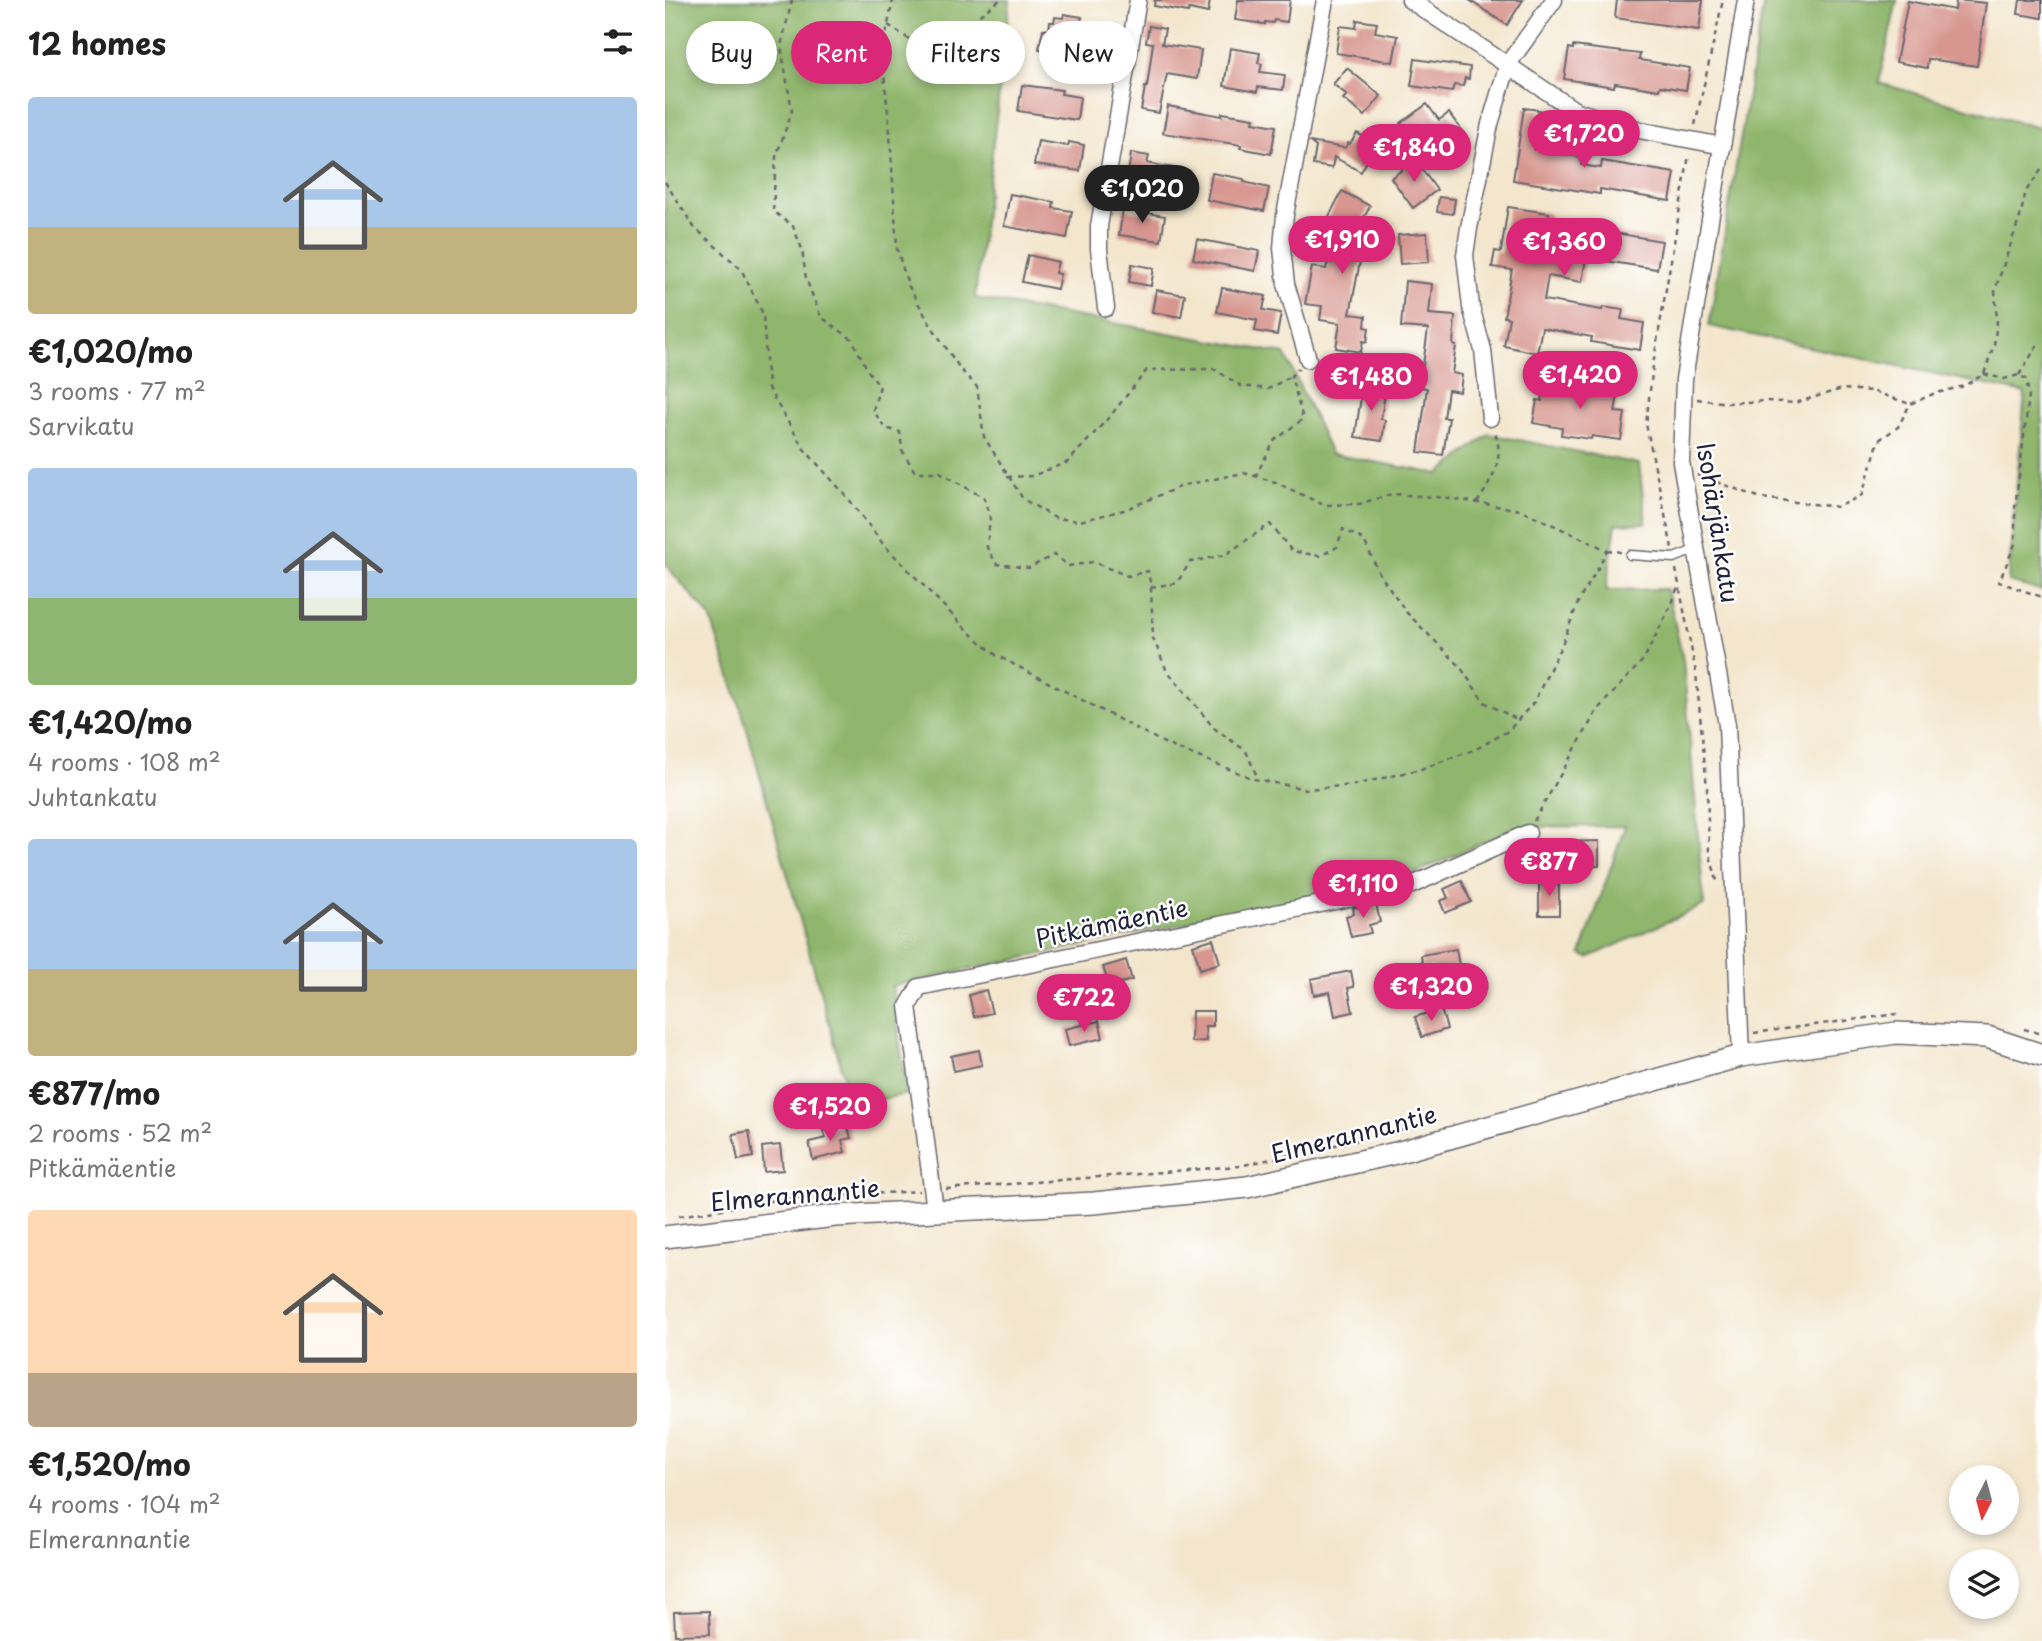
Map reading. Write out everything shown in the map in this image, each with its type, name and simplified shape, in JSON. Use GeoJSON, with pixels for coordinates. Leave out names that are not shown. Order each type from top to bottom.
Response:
{"type":"FeatureCollection","features":[{"type":"Feature","properties":{"kind":"street"},"geometry":{"type":"LineString","coordinates":[[1106,308],[1099,248],[1100,226],[1138,0]]}},
{"type":"Feature","properties":{"kind":"street"},"geometry":{"type":"LineString","coordinates":[[1308,359],[1286,284],[1282,248],[1285,215],[1325,0]]}},
{"type":"Feature","properties":{"kind":"street"},"geometry":{"type":"LineString","coordinates":[[1410,0],[1576,111],[1644,131],[1723,146]]}},
{"type":"Feature","properties":{"kind":"street"},"geometry":{"type":"LineString","coordinates":[[1490,418],[1483,350],[1471,307],[1465,256],[1469,228],[1490,124],[1508,64],[1554,0]]}},
{"type":"Feature","properties":{"kind":"street","name":"Isohärjänkatu"},"geometry":{"type":"LineString","coordinates":[[1741,1046],[1727,725],[1681,462],[1682,397],[1746,0]]}},
{"type":"Feature","properties":{"kind":"street","name":"Pitkämäentie"},"geometry":{"type":"LineString","coordinates":[[934,1200],[908,1006],[919,987],[1412,885],[1528,833]]}},
{"type":"Feature","properties":{"kind":"street","name":"Elmerannantie"},"geometry":{"type":"LineString","coordinates":[[665,1237],[835,1216],[934,1200],[1094,1203],[1247,1187],[1396,1153],[1741,1046],[1896,1033],[1987,1038],[2042,1055]]}},
{"type":"Feature","properties":{"kind":"lane"},"geometry":{"type":"LineString","coordinates":[[1630,555],[1675,558],[1697,549]]}},
{"type":"Feature","properties":{"kind":"path"},"geometry":{"type":"LineString","coordinates":[[792,0],[781,46],[792,111],[776,157],[773,211],[793,226],[802,249],[806,279],[821,317],[852,339],[868,371],[880,386],[873,410],[885,428],[900,432],[902,450],[915,472],[940,472],[984,498],[990,517],[988,548],[997,564],[1029,568],[1054,555],[1069,566],[1093,562],[1128,576],[1148,571],[1153,638],[1166,669],[1214,728],[1246,751],[1259,780]]}},
{"type":"Feature","properties":{"kind":"path"},"geometry":{"type":"LineString","coordinates":[[889,21],[893,0]]}},
{"type":"Feature","properties":{"kind":"path"},"geometry":{"type":"LineString","coordinates":[[892,28],[912,41],[921,35],[940,51],[946,36],[1000,0]]}},
{"type":"Feature","properties":{"kind":"path"},"geometry":{"type":"LineString","coordinates":[[1719,890],[1709,852],[1707,788],[1696,673],[1646,424],[1653,365],[1692,140],[1723,0]]}},
{"type":"Feature","properties":{"kind":"path"},"geometry":{"type":"LineString","coordinates":[[665,182],[694,228],[741,269],[763,314],[768,388],[804,449],[848,498],[883,544],[996,655],[1168,745],[1259,780],[1306,789],[1355,785],[1421,769],[1476,749],[1508,731],[1534,702],[1563,642],[1579,600],[1607,550],[1521,510],[1448,498],[1392,494],[1359,504],[1324,505],[1275,482],[1244,473],[1184,485],[1124,510],[1080,521],[1055,518],[1023,499],[984,437],[977,387],[961,370],[908,285],[897,249],[884,84]]}},
{"type":"Feature","properties":{"kind":"path"},"geometry":{"type":"LineString","coordinates":[[1683,474],[1703,476],[1761,498],[1837,508],[1862,495],[1879,440],[1898,427],[1910,404],[1933,394],[1964,386],[1984,374],[1994,345],[1997,321],[1994,290],[2020,218],[2026,191],[2042,169]]}},
{"type":"Feature","properties":{"kind":"path"},"geometry":{"type":"LineString","coordinates":[[1984,374],[2004,379],[2019,374],[2037,346],[2042,345]]}},
{"type":"Feature","properties":{"kind":"path"},"geometry":{"type":"LineString","coordinates":[[1007,477],[1032,476],[1067,463],[1147,370],[1213,369],[1241,386],[1268,389],[1291,376],[1308,359]]}},
{"type":"Feature","properties":{"kind":"path"},"geometry":{"type":"LineString","coordinates":[[2019,374],[2026,379],[2029,395],[2015,508],[2015,544],[1999,582],[2042,597]]}},
{"type":"Feature","properties":{"kind":"path"},"geometry":{"type":"LineString","coordinates":[[1255,477],[1274,441],[1303,419],[1291,376]]}},
{"type":"Feature","properties":{"kind":"path"},"geometry":{"type":"LineString","coordinates":[[1682,397],[1728,403],[1795,403],[1842,389],[1872,391],[1910,404]]}},
{"type":"Feature","properties":{"kind":"path"},"geometry":{"type":"LineString","coordinates":[[1476,503],[1495,476],[1499,444],[1490,418]]}},
{"type":"Feature","properties":{"kind":"path"},"geometry":{"type":"LineString","coordinates":[[1151,587],[1177,583],[1191,562],[1225,555],[1270,524],[1292,551],[1320,556],[1337,547],[1343,529],[1364,540],[1379,573],[1407,613],[1459,665],[1484,702],[1518,720]]}},
{"type":"Feature","properties":{"kind":"path"},"geometry":{"type":"LineString","coordinates":[[1528,833],[1598,709],[1644,659],[1679,583]]}},
{"type":"Feature","properties":{"kind":"path"},"geometry":{"type":"LineString","coordinates":[[1741,1046],[1881,1015],[1908,1015]]}},
{"type":"Feature","properties":{"kind":"path"},"geometry":{"type":"LineString","coordinates":[[2017,1027],[2042,1034]]}},
{"type":"Feature","properties":{"kind":"path"},"geometry":{"type":"LineString","coordinates":[[678,1216],[782,1199],[934,1200],[1238,1166],[1425,1125]]}},
{"type":"Feature","properties":{"kind":"green space"},"geometry":{"type":"Polygon","coordinates":[[[665,0],[1010,0],[1008,21],[906,21],[906,84],[1000,84],[975,298],[1285,354],[1331,454],[1439,474],[1489,434],[1639,464],[1646,523],[1616,524],[1606,590],[1667,589],[1683,660],[1704,905],[1588,958],[1581,954],[1625,826],[1517,827],[1411,875],[892,986],[907,1094],[852,1105],[742,712],[710,617],[665,564],[665,0]]]}},
{"type":"Feature","properties":{"kind":"green space"},"geometry":{"type":"Polygon","coordinates":[[[1764,0],[1897,0],[1879,83],[2039,128],[2042,116],[2042,591],[2008,582],[2025,393],[1709,326],[1764,0]]]}},
{"type":"Feature","properties":{"kind":"building"},"geometry":{"type":"Polygon","coordinates":[[[1155,0],[1210,0],[1208,13],[1154,6],[1155,0]]]}},
{"type":"Feature","properties":{"kind":"building"},"geometry":{"type":"Polygon","coordinates":[[[1238,0],[1290,0],[1287,22],[1274,20],[1273,23],[1265,24],[1235,20],[1238,0]]]}},
{"type":"Feature","properties":{"kind":"building"},"geometry":{"type":"Polygon","coordinates":[[[1469,0],[1523,0],[1507,25],[1469,0]]]}},
{"type":"Feature","properties":{"kind":"building"},"geometry":{"type":"Polygon","coordinates":[[[1617,0],[1703,0],[1699,30],[1615,18],[1617,0]]]}},
{"type":"Feature","properties":{"kind":"building"},"geometry":{"type":"Polygon","coordinates":[[[1956,0],[1986,3],[1977,66],[1928,59],[1927,68],[1896,62],[1908,1],[1955,10],[1956,0]]]}},
{"type":"Feature","properties":{"kind":"building"},"geometry":{"type":"Polygon","coordinates":[[[2020,0],[2042,0],[2042,18],[2018,14],[2020,0]]]}},
{"type":"Feature","properties":{"kind":"building"},"geometry":{"type":"Polygon","coordinates":[[[1064,14],[1082,17],[1081,21],[1054,21],[1055,17],[1063,18],[1064,14]]]}},
{"type":"Feature","properties":{"kind":"building"},"geometry":{"type":"Polygon","coordinates":[[[1357,20],[1377,23],[1375,32],[1398,36],[1393,62],[1336,53],[1340,26],[1356,28],[1357,20]]]}},
{"type":"Feature","properties":{"kind":"building"},"geometry":{"type":"Polygon","coordinates":[[[1149,26],[1165,29],[1162,44],[1201,50],[1197,79],[1167,74],[1159,113],[1141,110],[1153,43],[1146,42],[1149,26]]]}},
{"type":"Feature","properties":{"kind":"building"},"geometry":{"type":"Polygon","coordinates":[[[1573,46],[1640,54],[1639,60],[1690,68],[1686,90],[1660,86],[1659,90],[1615,83],[1614,87],[1564,79],[1569,48],[1573,49],[1573,46]]]}},
{"type":"Feature","properties":{"kind":"building"},"geometry":{"type":"Polygon","coordinates":[[[1230,48],[1260,53],[1260,72],[1285,75],[1283,90],[1258,87],[1257,92],[1224,86],[1230,48]]]}},
{"type":"Feature","properties":{"kind":"building"},"geometry":{"type":"Polygon","coordinates":[[[1415,59],[1470,67],[1469,79],[1465,78],[1463,86],[1454,85],[1452,92],[1411,86],[1415,59]]]}},
{"type":"Feature","properties":{"kind":"building"},"geometry":{"type":"Polygon","coordinates":[[[1347,68],[1381,96],[1365,116],[1343,99],[1347,95],[1333,84],[1347,68]]]}},
{"type":"Feature","properties":{"kind":"building"},"geometry":{"type":"Polygon","coordinates":[[[1022,85],[1062,90],[1061,94],[1080,97],[1077,120],[1018,111],[1022,85]]]}},
{"type":"Feature","properties":{"kind":"building"},"geometry":{"type":"Polygon","coordinates":[[[1427,104],[1439,120],[1449,113],[1464,134],[1438,154],[1424,135],[1415,142],[1401,123],[1427,104]]]}},
{"type":"Feature","properties":{"kind":"building"},"geometry":{"type":"Polygon","coordinates":[[[1168,106],[1222,116],[1222,113],[1254,118],[1253,122],[1276,126],[1271,154],[1240,148],[1241,145],[1163,133],[1168,106]]]}},
{"type":"Feature","properties":{"kind":"building"},"geometry":{"type":"Polygon","coordinates":[[[1524,108],[1540,110],[1534,150],[1580,157],[1581,165],[1601,168],[1602,161],[1675,173],[1670,201],[1600,189],[1600,194],[1513,180],[1524,108]]]}},
{"type":"Feature","properties":{"kind":"building"},"geometry":{"type":"Polygon","coordinates":[[[1357,133],[1377,144],[1361,172],[1334,157],[1332,168],[1313,165],[1316,147],[1310,142],[1345,148],[1357,133]]]}},
{"type":"Feature","properties":{"kind":"building"},"geometry":{"type":"Polygon","coordinates":[[[1038,141],[1068,146],[1069,142],[1084,145],[1080,171],[1034,165],[1038,141]]]}},
{"type":"Feature","properties":{"kind":"building"},"geometry":{"type":"Polygon","coordinates":[[[1131,153],[1149,156],[1147,163],[1190,171],[1185,197],[1148,190],[1151,178],[1128,174],[1131,153]]]}},
{"type":"Feature","properties":{"kind":"building"},"geometry":{"type":"Polygon","coordinates":[[[1415,160],[1437,190],[1413,208],[1391,178],[1415,160]]]}},
{"type":"Feature","properties":{"kind":"building"},"geometry":{"type":"Polygon","coordinates":[[[1212,173],[1244,179],[1244,182],[1269,188],[1264,211],[1207,200],[1212,173]]]}},
{"type":"Feature","properties":{"kind":"building"},"geometry":{"type":"Polygon","coordinates":[[[1342,191],[1370,206],[1348,249],[1362,251],[1350,314],[1366,316],[1365,327],[1369,328],[1367,342],[1363,341],[1361,352],[1336,348],[1340,323],[1320,320],[1322,306],[1305,304],[1312,267],[1326,269],[1329,257],[1333,257],[1338,228],[1326,222],[1342,191]]]}},
{"type":"Feature","properties":{"kind":"building"},"geometry":{"type":"Polygon","coordinates":[[[1010,194],[1054,202],[1053,208],[1072,211],[1067,238],[1004,226],[1010,194]]]}},
{"type":"Feature","properties":{"kind":"building"},"geometry":{"type":"Polygon","coordinates":[[[1439,197],[1455,199],[1453,214],[1437,212],[1439,197]]]}},
{"type":"Feature","properties":{"kind":"building"},"geometry":{"type":"Polygon","coordinates":[[[1508,207],[1549,213],[1550,218],[1592,225],[1591,229],[1662,241],[1657,269],[1586,258],[1582,282],[1548,276],[1544,300],[1602,310],[1603,307],[1623,310],[1621,319],[1644,323],[1640,350],[1591,342],[1592,337],[1542,328],[1537,353],[1504,346],[1509,318],[1504,317],[1512,270],[1492,267],[1495,251],[1501,252],[1508,207]]]}},
{"type":"Feature","properties":{"kind":"building"},"geometry":{"type":"Polygon","coordinates":[[[1123,209],[1165,216],[1161,241],[1119,235],[1123,209]]]}},
{"type":"Feature","properties":{"kind":"building"},"geometry":{"type":"Polygon","coordinates":[[[1427,233],[1429,262],[1400,264],[1398,235],[1427,233]]]}},
{"type":"Feature","properties":{"kind":"building"},"geometry":{"type":"Polygon","coordinates":[[[1197,239],[1259,251],[1255,271],[1193,259],[1197,239]]]}},
{"type":"Feature","properties":{"kind":"building"},"geometry":{"type":"Polygon","coordinates":[[[1028,255],[1058,262],[1055,273],[1060,274],[1057,289],[1022,282],[1028,255]]]}},
{"type":"Feature","properties":{"kind":"building"},"geometry":{"type":"Polygon","coordinates":[[[1132,264],[1154,268],[1151,286],[1129,282],[1132,264]]]}},
{"type":"Feature","properties":{"kind":"building"},"geometry":{"type":"Polygon","coordinates":[[[1405,281],[1432,284],[1429,314],[1455,316],[1453,345],[1456,346],[1452,373],[1462,375],[1460,392],[1448,390],[1444,418],[1449,418],[1443,455],[1418,452],[1427,388],[1420,387],[1428,329],[1401,327],[1405,281]]]}},
{"type":"Feature","properties":{"kind":"building"},"geometry":{"type":"Polygon","coordinates":[[[1222,288],[1266,296],[1263,310],[1281,313],[1277,335],[1255,331],[1257,320],[1217,312],[1222,288]]]}},
{"type":"Feature","properties":{"kind":"building"},"geometry":{"type":"Polygon","coordinates":[[[1156,290],[1185,295],[1181,317],[1152,312],[1156,290]]]}},
{"type":"Feature","properties":{"kind":"building"},"geometry":{"type":"Polygon","coordinates":[[[1545,377],[1559,379],[1558,384],[1603,391],[1604,386],[1619,389],[1615,412],[1625,413],[1621,440],[1561,435],[1562,428],[1533,423],[1537,400],[1542,401],[1545,377]]]}},
{"type":"Feature","properties":{"kind":"building"},"geometry":{"type":"Polygon","coordinates":[[[1363,383],[1386,387],[1381,419],[1385,420],[1382,441],[1355,437],[1363,383]]]}},
{"type":"Feature","properties":{"kind":"building"},"geometry":{"type":"Polygon","coordinates":[[[1599,841],[1599,866],[1562,867],[1561,842],[1599,841]]]}},
{"type":"Feature","properties":{"kind":"building"},"geometry":{"type":"Polygon","coordinates":[[[1539,880],[1559,880],[1559,915],[1539,915],[1539,880]]]}},
{"type":"Feature","properties":{"kind":"building"},"geometry":{"type":"Polygon","coordinates":[[[1462,881],[1471,902],[1445,913],[1440,901],[1448,898],[1444,889],[1462,881]]]}},
{"type":"Feature","properties":{"kind":"building"},"geometry":{"type":"Polygon","coordinates":[[[1376,903],[1380,922],[1369,925],[1371,933],[1351,937],[1346,916],[1354,914],[1353,908],[1376,903]]]}},
{"type":"Feature","properties":{"kind":"building"},"geometry":{"type":"Polygon","coordinates":[[[1213,939],[1220,963],[1200,969],[1193,945],[1213,939]]]}},
{"type":"Feature","properties":{"kind":"building"},"geometry":{"type":"Polygon","coordinates":[[[1456,949],[1459,965],[1453,966],[1454,969],[1434,973],[1433,967],[1423,969],[1421,955],[1456,949]]]}},
{"type":"Feature","properties":{"kind":"building"},"geometry":{"type":"Polygon","coordinates":[[[1126,960],[1132,980],[1109,986],[1103,967],[1126,960]]]}},
{"type":"Feature","properties":{"kind":"building"},"geometry":{"type":"Polygon","coordinates":[[[1351,971],[1354,987],[1348,988],[1353,1012],[1335,1016],[1330,992],[1314,995],[1311,979],[1351,971]]]}},
{"type":"Feature","properties":{"kind":"building"},"geometry":{"type":"Polygon","coordinates":[[[986,990],[992,1013],[974,1017],[969,995],[986,990]]]}},
{"type":"Feature","properties":{"kind":"building"},"geometry":{"type":"Polygon","coordinates":[[[1441,1009],[1447,1029],[1422,1037],[1415,1017],[1441,1009]]]}},
{"type":"Feature","properties":{"kind":"building"},"geometry":{"type":"Polygon","coordinates":[[[1192,1011],[1213,1011],[1213,1026],[1205,1026],[1206,1041],[1191,1042],[1192,1011]]]}},
{"type":"Feature","properties":{"kind":"building"},"geometry":{"type":"Polygon","coordinates":[[[1099,1021],[1103,1038],[1069,1046],[1065,1029],[1099,1021]]]}},
{"type":"Feature","properties":{"kind":"building"},"geometry":{"type":"Polygon","coordinates":[[[979,1050],[982,1065],[954,1071],[951,1056],[979,1050]]]}},
{"type":"Feature","properties":{"kind":"building"},"geometry":{"type":"Polygon","coordinates":[[[847,1124],[851,1138],[842,1140],[845,1152],[813,1160],[809,1142],[826,1138],[823,1130],[847,1124]]]}},
{"type":"Feature","properties":{"kind":"building"},"geometry":{"type":"Polygon","coordinates":[[[749,1131],[753,1157],[738,1160],[733,1134],[749,1131]]]}},
{"type":"Feature","properties":{"kind":"building"},"geometry":{"type":"Polygon","coordinates":[[[780,1145],[783,1170],[764,1172],[762,1147],[780,1145]]]}},
{"type":"Feature","properties":{"kind":"building"},"geometry":{"type":"Polygon","coordinates":[[[709,1611],[710,1634],[675,1635],[674,1612],[709,1611]]]}}]}
